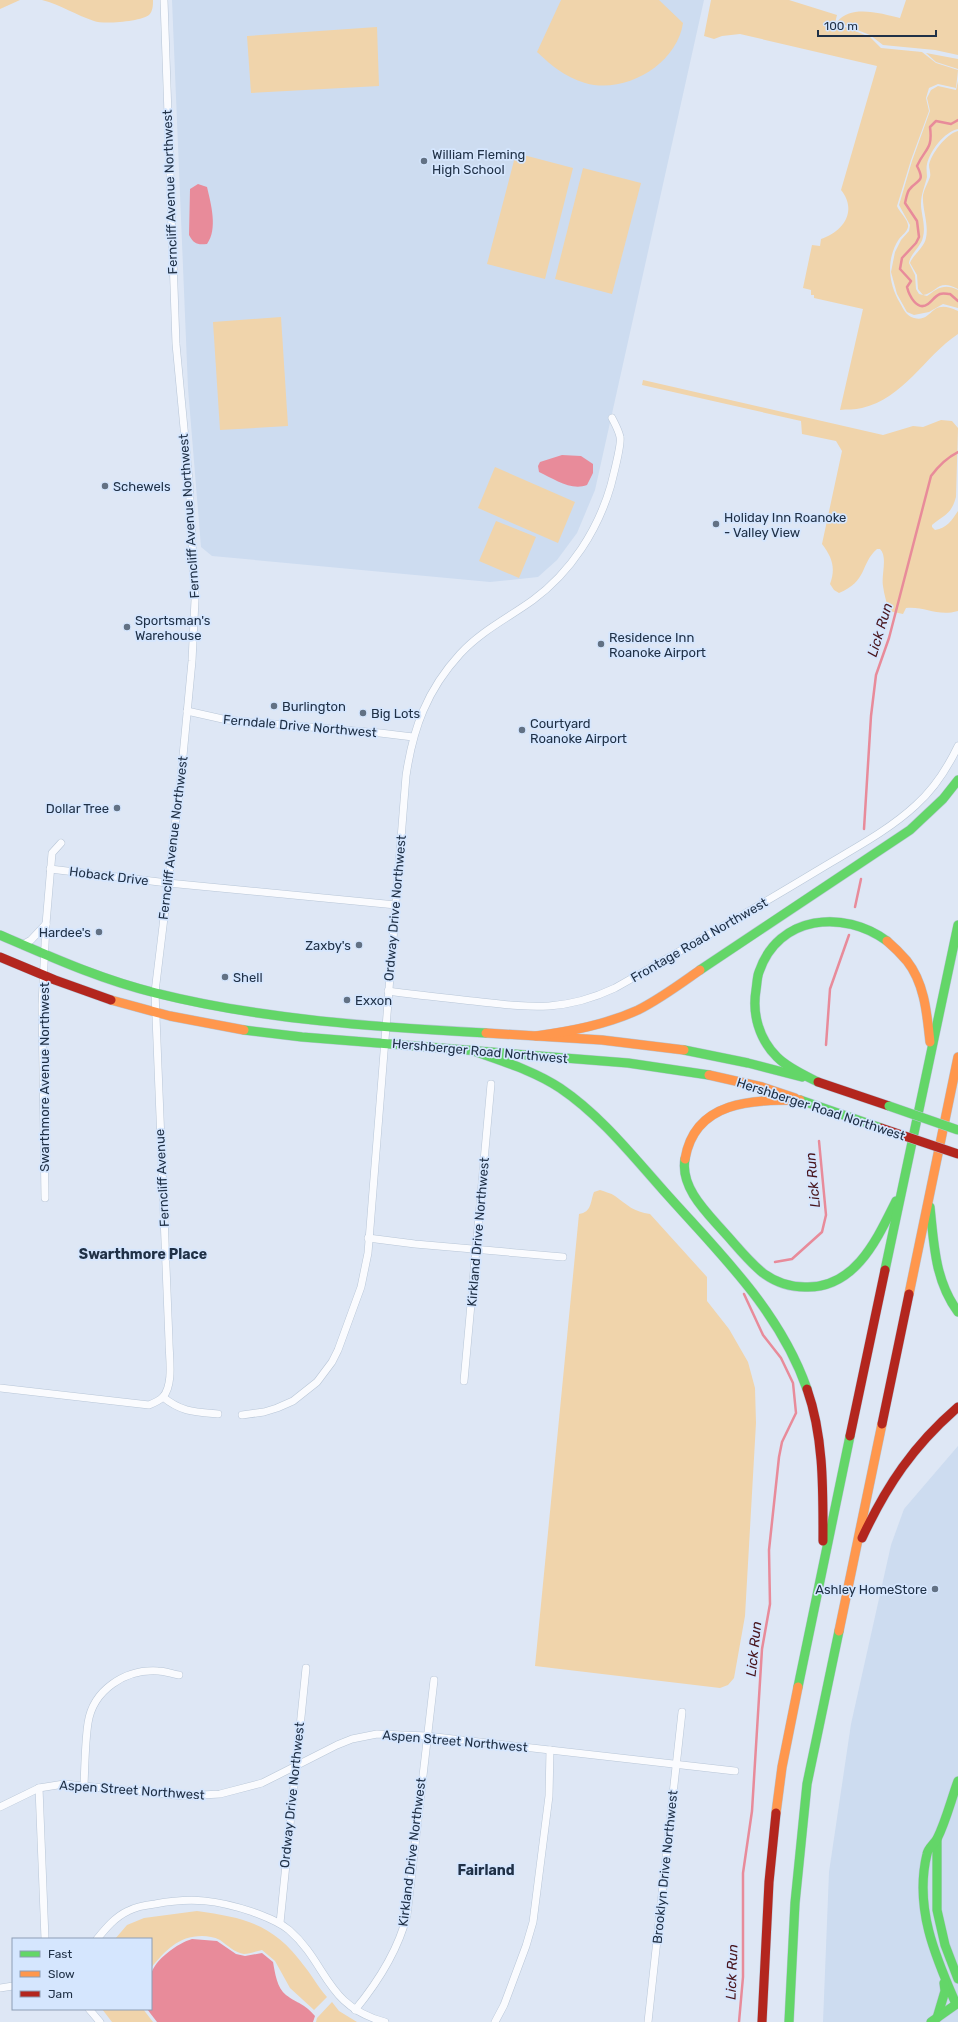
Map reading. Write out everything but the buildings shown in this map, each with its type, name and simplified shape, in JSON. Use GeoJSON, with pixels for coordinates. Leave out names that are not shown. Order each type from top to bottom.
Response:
{"type":"FeatureCollection","features":[{"type":"Feature","properties":{"kind":"main road"},"geometry":{"type":"LineString","coordinates":[[536,1036],[607,1023],[635,1012],[653,1002],[910,830],[943,799],[958,780]]}},
{"type":"Feature","properties":{"kind":"main road"},"geometry":{"type":"LineString","coordinates":[[818,1082],[777,1056],[769,1047],[759,1029],[754,1006],[757,978],[764,959],[780,939],[789,932],[806,924],[830,920],[855,923],[877,933],[899,951],[914,971],[920,986],[925,1004],[931,1052]]}},
{"type":"Feature","properties":{"kind":"main road"},"geometry":{"type":"LineString","coordinates":[[762,2022],[768,1890],[775,1817],[787,1743],[902,1187],[958,925]]}},
{"type":"Feature","properties":{"kind":"main road","name":"Hershberger Road Northwest"},"geometry":{"type":"LineString","coordinates":[[0,934],[44,955],[95,974],[176,998],[256,1012],[385,1026],[656,1046],[712,1055],[800,1076],[958,1130]]}},
{"type":"Feature","properties":{"kind":"main road","name":"Hershberger Road Northwest"},"geometry":{"type":"LineString","coordinates":[[0,957],[118,1002],[184,1019],[247,1031],[291,1036],[665,1067],[735,1080],[800,1100],[958,1154]]}},
{"type":"Feature","properties":{"kind":"main road"},"geometry":{"type":"LineString","coordinates":[[471,1050],[534,1073],[560,1088],[578,1101],[632,1156],[723,1256],[770,1312],[784,1336],[802,1373],[816,1422],[823,1470],[823,1567]]}},
{"type":"Feature","properties":{"kind":"main road"},"geometry":{"type":"LineString","coordinates":[[789,2022],[794,1903],[799,1843],[807,1784],[853,1557],[958,1062]]}},
{"type":"Feature","properties":{"kind":"main road"},"geometry":{"type":"LineString","coordinates":[[800,1100],[751,1100],[726,1107],[714,1113],[697,1127],[691,1136],[685,1152],[685,1173],[688,1184],[697,1201],[761,1271],[778,1281],[800,1287],[822,1286],[838,1280],[859,1264],[867,1254],[902,1187]]}},
{"type":"Feature","properties":{"kind":"main road"},"geometry":{"type":"LineString","coordinates":[[929,1197],[937,1269],[947,1296],[958,1312]]}},
{"type":"Feature","properties":{"kind":"main road"},"geometry":{"type":"LineString","coordinates":[[853,1557],[885,1490],[898,1469],[923,1438],[958,1407]]}},
{"type":"Feature","properties":{"kind":"main road"},"geometry":{"type":"LineString","coordinates":[[934,2020],[957,2004],[944,1978],[930,1940],[924,1904],[927,1852],[937,1839],[958,1781]]}},
{"type":"Feature","properties":{"kind":"main road"},"geometry":{"type":"LineString","coordinates":[[937,1839],[939,1853],[937,1904],[942,1938],[958,1979]]}},
{"type":"Feature","properties":{"kind":"main road"},"geometry":{"type":"LineString","coordinates":[[934,2020],[945,1991],[944,1978]]}},
{"type":"Feature","properties":{"kind":"street","name":"Ferncliff Avenue Northwest"},"geometry":{"type":"LineString","coordinates":[[156,1030],[155,992],[187,711],[194,627],[194,567],[189,481],[176,344],[164,0]]}},
{"type":"Feature","properties":{"kind":"street","name":"Ordway Drive Northwest"},"geometry":{"type":"LineString","coordinates":[[242,1415],[264,1412],[292,1401],[307,1391],[326,1371],[338,1350],[361,1287],[365,1270],[368,1238],[406,776],[413,737],[422,711],[431,694],[460,654],[488,629],[548,588],[567,568],[590,535],[606,501],[621,438],[612,418]]}},
{"type":"Feature","properties":{"kind":"street","name":"Ferndale Drive Northwest"},"geometry":{"type":"LineString","coordinates":[[187,711],[215,718],[388,733],[413,737]]}},
{"type":"Feature","properties":{"kind":"street","name":"Frontage Road Northwest"},"geometry":{"type":"LineString","coordinates":[[388,991],[530,1007],[564,1005],[598,996],[622,985],[778,894],[896,821],[917,804],[936,785],[944,774],[958,746]]}},
{"type":"Feature","properties":{"kind":"street","name":"Swarthmore Avenue Northwest"},"geometry":{"type":"LineString","coordinates":[[45,1198],[42,1005],[44,955],[52,854],[61,843]]}},
{"type":"Feature","properties":{"kind":"street","name":"Hoback Drive"},"geometry":{"type":"LineString","coordinates":[[50,869],[168,883],[396,906]]}},
{"type":"Feature","properties":{"kind":"street"},"geometry":{"type":"LineString","coordinates":[[22,945],[32,940],[46,924]]}},
{"type":"Feature","properties":{"kind":"street","name":"Ferncliff Avenue"},"geometry":{"type":"LineString","coordinates":[[156,1030],[169,1341],[169,1377],[163,1397]]}},
{"type":"Feature","properties":{"kind":"street","name":"Kirkland Drive Northwest"},"geometry":{"type":"LineString","coordinates":[[464,1381],[491,1084]]}},
{"type":"Feature","properties":{"kind":"street"},"geometry":{"type":"LineString","coordinates":[[368,1238],[476,1250],[563,1257]]}},
{"type":"Feature","properties":{"kind":"street"},"geometry":{"type":"LineString","coordinates":[[0,1388],[144,1405],[158,1401],[163,1397],[171,1404],[185,1411],[218,1414]]}},
{"type":"Feature","properties":{"kind":"street","name":"Ordway Drive Northwest"},"geometry":{"type":"LineString","coordinates":[[280,1923],[306,1668]]}},
{"type":"Feature","properties":{"kind":"street"},"geometry":{"type":"LineString","coordinates":[[84,1785],[88,1723],[93,1706],[98,1696],[116,1682],[139,1673],[158,1671],[179,1675]]}},
{"type":"Feature","properties":{"kind":"street","name":"Kirkland Drive Northwest"},"geometry":{"type":"LineString","coordinates":[[355,2010],[389,1962],[397,1947],[404,1927],[410,1893],[410,1875],[434,1680]]}},
{"type":"Feature","properties":{"kind":"street","name":"Brooklyn Drive Northwest"},"geometry":{"type":"LineString","coordinates":[[648,2022],[682,1712]]}},
{"type":"Feature","properties":{"kind":"street","name":"Aspen Street Northwest"},"geometry":{"type":"LineString","coordinates":[[0,1808],[39,1788],[64,1784],[199,1796],[247,1788],[262,1783],[336,1745],[364,1736],[377,1734],[427,1736],[735,1771]]}},
{"type":"Feature","properties":{"kind":"street"},"geometry":{"type":"LineString","coordinates":[[495,2022],[504,2005],[524,1953],[533,1922],[549,1796],[550,1750]]}},
{"type":"Feature","properties":{"kind":"street"},"geometry":{"type":"LineString","coordinates":[[39,1788],[45,1938]]}},
{"type":"Feature","properties":{"kind":"street"},"geometry":{"type":"LineString","coordinates":[[98,1938],[112,1923],[129,1910],[140,1906],[184,1900],[216,1901],[250,1911],[280,1923],[297,1938],[337,1995],[355,2010],[373,2019],[385,2022]]}},
{"type":"Feature","properties":{"kind":"street"},"geometry":{"type":"LineString","coordinates":[[0,1988],[12,1986]]}},
{"type":"Feature","properties":{"kind":"street"},"geometry":{"type":"LineString","coordinates":[[90,2010],[100,2022]]}},
{"type":"Feature","properties":{"kind":"shaded area"},"geometry":{"type":"Polygon","coordinates":[[[0,0],[20,0],[0,9],[0,0]]]}},
{"type":"Feature","properties":{"kind":"shaded area"},"geometry":{"type":"Polygon","coordinates":[[[42,0],[153,0],[153,2],[151,12],[145,17],[131,21],[106,23],[94,21],[42,0]]]}},
{"type":"Feature","properties":{"kind":"shaded area","name":"William Fleming High School"},"geometry":{"type":"Polygon","coordinates":[[[172,0],[704,0],[595,490],[577,533],[557,560],[538,577],[490,582],[212,556],[201,547],[188,388],[172,0]]]}},
{"type":"Feature","properties":{"kind":"shaded area"},"geometry":{"type":"Polygon","coordinates":[[[561,0],[659,0],[683,23],[679,38],[671,51],[660,63],[647,73],[632,80],[600,86],[571,78],[548,62],[537,52],[561,0]]]}},
{"type":"Feature","properties":{"kind":"shaded area"},"geometry":{"type":"Polygon","coordinates":[[[711,0],[789,0],[837,15],[835,23],[870,37],[881,48],[922,52],[936,63],[958,70],[956,88],[938,84],[929,88],[926,98],[929,111],[911,160],[897,206],[907,222],[908,227],[895,247],[890,263],[890,271],[896,295],[907,314],[911,317],[920,319],[937,308],[949,307],[958,311],[958,334],[946,343],[902,386],[877,403],[859,409],[840,410],[863,309],[814,298],[814,295],[811,295],[811,290],[803,288],[812,245],[820,246],[821,239],[836,231],[846,220],[848,206],[846,198],[841,190],[877,66],[740,34],[722,36],[714,39],[704,36],[711,0]]]}},
{"type":"Feature","properties":{"kind":"shaded area"},"geometry":{"type":"Polygon","coordinates":[[[906,0],[958,0],[958,55],[935,50],[883,45],[870,35],[837,22],[843,16],[858,12],[876,13],[900,18],[906,0]]]}},
{"type":"Feature","properties":{"kind":"shaded area"},"geometry":{"type":"Polygon","coordinates":[[[377,27],[379,86],[251,93],[247,36],[377,27]]]}},
{"type":"Feature","properties":{"kind":"shaded area"},"geometry":{"type":"Polygon","coordinates":[[[926,53],[958,59],[958,69],[936,62],[926,53]]]}},
{"type":"Feature","properties":{"kind":"shaded area"},"geometry":{"type":"Polygon","coordinates":[[[958,81],[958,129],[943,138],[931,153],[927,166],[927,177],[921,200],[924,233],[922,241],[911,257],[909,263],[915,275],[916,289],[919,294],[927,296],[941,287],[953,288],[958,290],[958,308],[943,304],[929,312],[914,315],[907,312],[897,294],[891,272],[895,252],[901,240],[909,231],[910,225],[899,205],[912,161],[930,111],[927,98],[931,90],[938,86],[956,90],[958,81]]]}},
{"type":"Feature","properties":{"kind":"shaded area"},"geometry":{"type":"Polygon","coordinates":[[[958,131],[958,289],[946,285],[938,287],[932,292],[923,295],[918,289],[917,275],[910,263],[925,242],[927,233],[923,195],[930,177],[929,165],[933,155],[944,140],[958,131]]]}},
{"type":"Feature","properties":{"kind":"shaded area"},"geometry":{"type":"Polygon","coordinates":[[[516,153],[573,168],[545,279],[487,264],[516,153]]]}},
{"type":"Feature","properties":{"kind":"shaded area"},"geometry":{"type":"Polygon","coordinates":[[[583,168],[641,183],[612,294],[555,279],[583,168]]]}},
{"type":"Feature","properties":{"kind":"shaded area"},"geometry":{"type":"Polygon","coordinates":[[[198,184],[207,187],[212,209],[212,231],[207,244],[196,243],[189,235],[190,189],[198,184]]]}},
{"type":"Feature","properties":{"kind":"shaded area"},"geometry":{"type":"Polygon","coordinates":[[[281,317],[288,426],[220,430],[213,322],[281,317]]]}},
{"type":"Feature","properties":{"kind":"shaded area"},"geometry":{"type":"Polygon","coordinates":[[[643,380],[883,435],[913,426],[923,427],[941,420],[952,421],[958,428],[956,497],[950,511],[932,525],[932,527],[935,530],[943,527],[958,511],[958,611],[944,613],[919,608],[906,608],[903,614],[889,611],[883,586],[884,557],[880,549],[877,549],[872,555],[855,583],[839,593],[834,590],[830,584],[833,573],[831,558],[822,544],[842,451],[836,441],[802,434],[801,421],[642,385],[643,380]]]}},
{"type":"Feature","properties":{"kind":"shaded area"},"geometry":{"type":"Polygon","coordinates":[[[562,455],[581,456],[593,464],[593,473],[587,485],[569,485],[539,472],[538,466],[540,462],[562,455]]]}},
{"type":"Feature","properties":{"kind":"shaded area"},"geometry":{"type":"Polygon","coordinates":[[[495,467],[575,502],[558,543],[478,508],[495,467]]]}},
{"type":"Feature","properties":{"kind":"shaded area"},"geometry":{"type":"Polygon","coordinates":[[[496,521],[536,537],[519,578],[479,561],[496,521]]]}},
{"type":"Feature","properties":{"kind":"shaded area"},"geometry":{"type":"Polygon","coordinates":[[[600,1190],[610,1193],[635,1210],[650,1214],[707,1277],[707,1301],[729,1329],[748,1362],[755,1388],[756,1423],[745,1616],[734,1678],[728,1685],[720,1688],[535,1666],[579,1214],[588,1209],[594,1192],[600,1190]]]}},
{"type":"Feature","properties":{"kind":"shaded area"},"geometry":{"type":"Polygon","coordinates":[[[958,1446],[958,2022],[823,2022],[829,1872],[851,1724],[891,1545],[904,1509],[958,1446]]]}},
{"type":"Feature","properties":{"kind":"shaded area"},"geometry":{"type":"Polygon","coordinates":[[[197,1911],[245,1920],[270,1932],[282,1941],[308,1971],[327,1997],[314,2010],[290,1988],[275,1961],[262,1950],[244,1954],[234,1950],[220,1940],[211,1937],[193,1937],[179,1942],[167,1950],[152,1967],[152,1938],[116,1938],[127,1925],[144,1918],[197,1911]]]}},
{"type":"Feature","properties":{"kind":"shaded area"},"geometry":{"type":"Polygon","coordinates":[[[192,1939],[217,1941],[236,1954],[245,1956],[262,1953],[273,1962],[280,1988],[286,1995],[304,2006],[315,2016],[313,2022],[157,2022],[148,2010],[152,2010],[153,1969],[167,1953],[192,1939]]]}},
{"type":"Feature","properties":{"kind":"shaded area"},"geometry":{"type":"Polygon","coordinates":[[[332,2002],[339,2011],[357,2022],[316,2022],[317,2018],[332,2002]]]}},
{"type":"Feature","properties":{"kind":"shaded area"},"geometry":{"type":"Polygon","coordinates":[[[103,2010],[144,2010],[153,2022],[112,2022],[103,2010]]]}},
{"type":"Feature","properties":{"kind":"waterway","name":"Lick Run"},"geometry":{"type":"LineString","coordinates":[[958,120],[951,124],[936,121],[930,127],[931,135],[929,145],[917,166],[920,171],[921,178],[909,190],[905,203],[917,221],[919,237],[916,243],[902,258],[900,269],[911,281],[907,287],[914,302],[920,306],[928,304],[940,294],[950,294],[958,301]]}},
{"type":"Feature","properties":{"kind":"waterway","name":"Lick Run"},"geometry":{"type":"LineString","coordinates":[[864,829],[871,716],[876,675],[889,638],[931,476],[943,462],[958,452]]}},
{"type":"Feature","properties":{"kind":"waterway","name":"Lick Run"},"geometry":{"type":"LineString","coordinates":[[855,907],[861,879]]}},
{"type":"Feature","properties":{"kind":"waterway","name":"Lick Run"},"geometry":{"type":"LineString","coordinates":[[826,1045],[830,989],[849,935]]}},
{"type":"Feature","properties":{"kind":"waterway","name":"Lick Run"},"geometry":{"type":"LineString","coordinates":[[775,1262],[792,1259],[822,1232],[826,1215],[819,1141]]}},
{"type":"Feature","properties":{"kind":"waterway","name":"Lick Run"},"geometry":{"type":"LineString","coordinates":[[739,2022],[743,1977],[743,1873],[752,1811],[762,1649],[770,1604],[769,1550],[779,1457],[782,1442],[796,1413],[793,1383],[781,1358],[763,1335],[744,1294]]}},
{"type":"Feature","properties":{"kind":"traffic: fast"},"geometry":{"type":"LineString","coordinates":[[700,970],[910,830],[943,799],[958,780]]}},
{"type":"Feature","properties":{"kind":"traffic: fast"},"geometry":{"type":"LineString","coordinates":[[818,1082],[796,1071],[781,1061],[771,1050],[761,1034],[756,1017],[755,999],[758,974],[768,953],[781,939],[797,929],[814,923],[833,922],[852,924],[870,931],[887,941]]}},
{"type":"Feature","properties":{"kind":"traffic: fast"},"geometry":{"type":"LineString","coordinates":[[885,1270],[958,925]]}},
{"type":"Feature","properties":{"kind":"traffic: fast"},"geometry":{"type":"LineString","coordinates":[[0,935],[38,952],[116,982],[197,1002],[238,1010],[320,1021],[486,1033]]}},
{"type":"Feature","properties":{"kind":"traffic: fast"},"geometry":{"type":"LineString","coordinates":[[244,1030],[302,1037],[628,1063],[709,1075]]}},
{"type":"Feature","properties":{"kind":"traffic: fast"},"geometry":{"type":"LineString","coordinates":[[471,1050],[517,1066],[550,1082],[575,1099],[602,1123],[725,1259],[764,1307],[795,1360],[807,1389]]}},
{"type":"Feature","properties":{"kind":"traffic: fast"},"geometry":{"type":"LineString","coordinates":[[684,1050],[748,1063],[802,1077]]}},
{"type":"Feature","properties":{"kind":"traffic: fast"},"geometry":{"type":"LineString","coordinates":[[800,1100],[881,1128]]}},
{"type":"Feature","properties":{"kind":"traffic: fast"},"geometry":{"type":"LineString","coordinates":[[889,1106],[958,1130]]}},
{"type":"Feature","properties":{"kind":"traffic: fast"},"geometry":{"type":"LineString","coordinates":[[685,1159],[684,1169],[690,1189],[709,1216],[747,1258],[763,1273],[788,1285],[805,1287],[822,1285],[838,1280],[851,1271],[872,1245],[896,1201]]}},
{"type":"Feature","properties":{"kind":"traffic: fast"},"geometry":{"type":"LineString","coordinates":[[930,1207],[940,1275],[944,1288],[958,1312]]}},
{"type":"Feature","properties":{"kind":"traffic: fast"},"geometry":{"type":"LineString","coordinates":[[798,1687],[850,1436]]}},
{"type":"Feature","properties":{"kind":"traffic: fast"},"geometry":{"type":"LineString","coordinates":[[789,2022],[795,1903],[807,1784],[839,1631]]}},
{"type":"Feature","properties":{"kind":"traffic: fast"},"geometry":{"type":"LineString","coordinates":[[956,2004],[934,1949],[925,1912],[923,1893],[924,1874],[928,1852],[937,1839],[946,1818],[958,1781]]}},
{"type":"Feature","properties":{"kind":"traffic: fast"},"geometry":{"type":"LineString","coordinates":[[937,1839],[937,1910],[945,1945],[958,1979]]}},
{"type":"Feature","properties":{"kind":"traffic: fast"},"geometry":{"type":"LineString","coordinates":[[937,2018],[945,1991],[944,1983]]}},
{"type":"Feature","properties":{"kind":"traffic: fast"},"geometry":{"type":"LineString","coordinates":[[931,2022],[958,2003]]}},
{"type":"Feature","properties":{"kind":"traffic: slow"},"geometry":{"type":"LineString","coordinates":[[887,941],[907,961],[918,980],[924,1000],[930,1042]]}},
{"type":"Feature","properties":{"kind":"traffic: slow"},"geometry":{"type":"LineString","coordinates":[[536,1036],[588,1027],[626,1015],[654,1001],[700,970]]}},
{"type":"Feature","properties":{"kind":"traffic: slow"},"geometry":{"type":"LineString","coordinates":[[111,1000],[170,1016],[244,1030]]}},
{"type":"Feature","properties":{"kind":"traffic: slow"},"geometry":{"type":"LineString","coordinates":[[486,1033],[602,1040],[684,1050]]}},
{"type":"Feature","properties":{"kind":"traffic: slow"},"geometry":{"type":"LineString","coordinates":[[909,1294],[958,1057]]}},
{"type":"Feature","properties":{"kind":"traffic: slow"},"geometry":{"type":"LineString","coordinates":[[709,1075],[762,1087],[795,1098]]}},
{"type":"Feature","properties":{"kind":"traffic: slow"},"geometry":{"type":"LineString","coordinates":[[685,1159],[691,1140],[701,1125],[713,1114],[729,1107],[746,1103],[800,1100]]}},
{"type":"Feature","properties":{"kind":"traffic: slow"},"geometry":{"type":"LineString","coordinates":[[839,1631],[882,1424]]}},
{"type":"Feature","properties":{"kind":"traffic: slow"},"geometry":{"type":"LineString","coordinates":[[776,1813],[782,1767],[798,1687]]}},
{"type":"Feature","properties":{"kind":"traffic: jam"},"geometry":{"type":"LineString","coordinates":[[0,957],[55,980],[111,1000]]}},
{"type":"Feature","properties":{"kind":"traffic: jam"},"geometry":{"type":"LineString","coordinates":[[818,1082],[889,1106]]}},
{"type":"Feature","properties":{"kind":"traffic: jam"},"geometry":{"type":"LineString","coordinates":[[881,1128],[958,1154]]}},
{"type":"Feature","properties":{"kind":"traffic: jam"},"geometry":{"type":"LineString","coordinates":[[850,1436],[885,1270]]}},
{"type":"Feature","properties":{"kind":"traffic: jam"},"geometry":{"type":"LineString","coordinates":[[882,1424],[909,1294]]}},
{"type":"Feature","properties":{"kind":"traffic: jam"},"geometry":{"type":"LineString","coordinates":[[807,1389],[813,1407],[820,1445],[823,1541]]}},
{"type":"Feature","properties":{"kind":"traffic: jam"},"geometry":{"type":"LineString","coordinates":[[862,1538],[881,1501],[902,1467],[928,1436],[958,1407]]}},
{"type":"Feature","properties":{"kind":"traffic: jam"},"geometry":{"type":"LineString","coordinates":[[762,2022],[769,1882],[776,1813]]}},
{"type":"Feature","properties":{"kind":"place","name":"William Fleming High School"},"geometry":{"type":"Point","coordinates":[424,161]}},
{"type":"Feature","properties":{"kind":"place","name":"Schewels"},"geometry":{"type":"Point","coordinates":[105,486]}},
{"type":"Feature","properties":{"kind":"place","name":"Holiday Inn Roanoke - Valley View"},"geometry":{"type":"Point","coordinates":[716,524]}},
{"type":"Feature","properties":{"kind":"place","name":"Sportsman's Warehouse"},"geometry":{"type":"Point","coordinates":[127,627]}},
{"type":"Feature","properties":{"kind":"place","name":"Residence Inn Roanoke Airport"},"geometry":{"type":"Point","coordinates":[601,644]}},
{"type":"Feature","properties":{"kind":"place","name":"Burlington"},"geometry":{"type":"Point","coordinates":[274,706]}},
{"type":"Feature","properties":{"kind":"place","name":"Big Lots"},"geometry":{"type":"Point","coordinates":[363,713]}},
{"type":"Feature","properties":{"kind":"place","name":"Courtyard Roanoke Airport"},"geometry":{"type":"Point","coordinates":[522,730]}},
{"type":"Feature","properties":{"kind":"place","name":"Dollar Tree"},"geometry":{"type":"Point","coordinates":[117,808]}},
{"type":"Feature","properties":{"kind":"place","name":"Hardee's"},"geometry":{"type":"Point","coordinates":[99,932]}},
{"type":"Feature","properties":{"kind":"place","name":"Zaxby's"},"geometry":{"type":"Point","coordinates":[359,945]}},
{"type":"Feature","properties":{"kind":"place","name":"Shell"},"geometry":{"type":"Point","coordinates":[225,977]}},
{"type":"Feature","properties":{"kind":"place","name":"Exxon"},"geometry":{"type":"Point","coordinates":[347,1000]}},
{"type":"Feature","properties":{"kind":"place","name":"Ashley HomeStore"},"geometry":{"type":"Point","coordinates":[935,1589]}},
{"type":"Feature","properties":{"kind":"district","name":"Swarthmore Place"},"geometry":{"type":"Point","coordinates":[143,1254]}},
{"type":"Feature","properties":{"kind":"district","name":"Fairland"},"geometry":{"type":"Point","coordinates":[486,1870]}}]}
